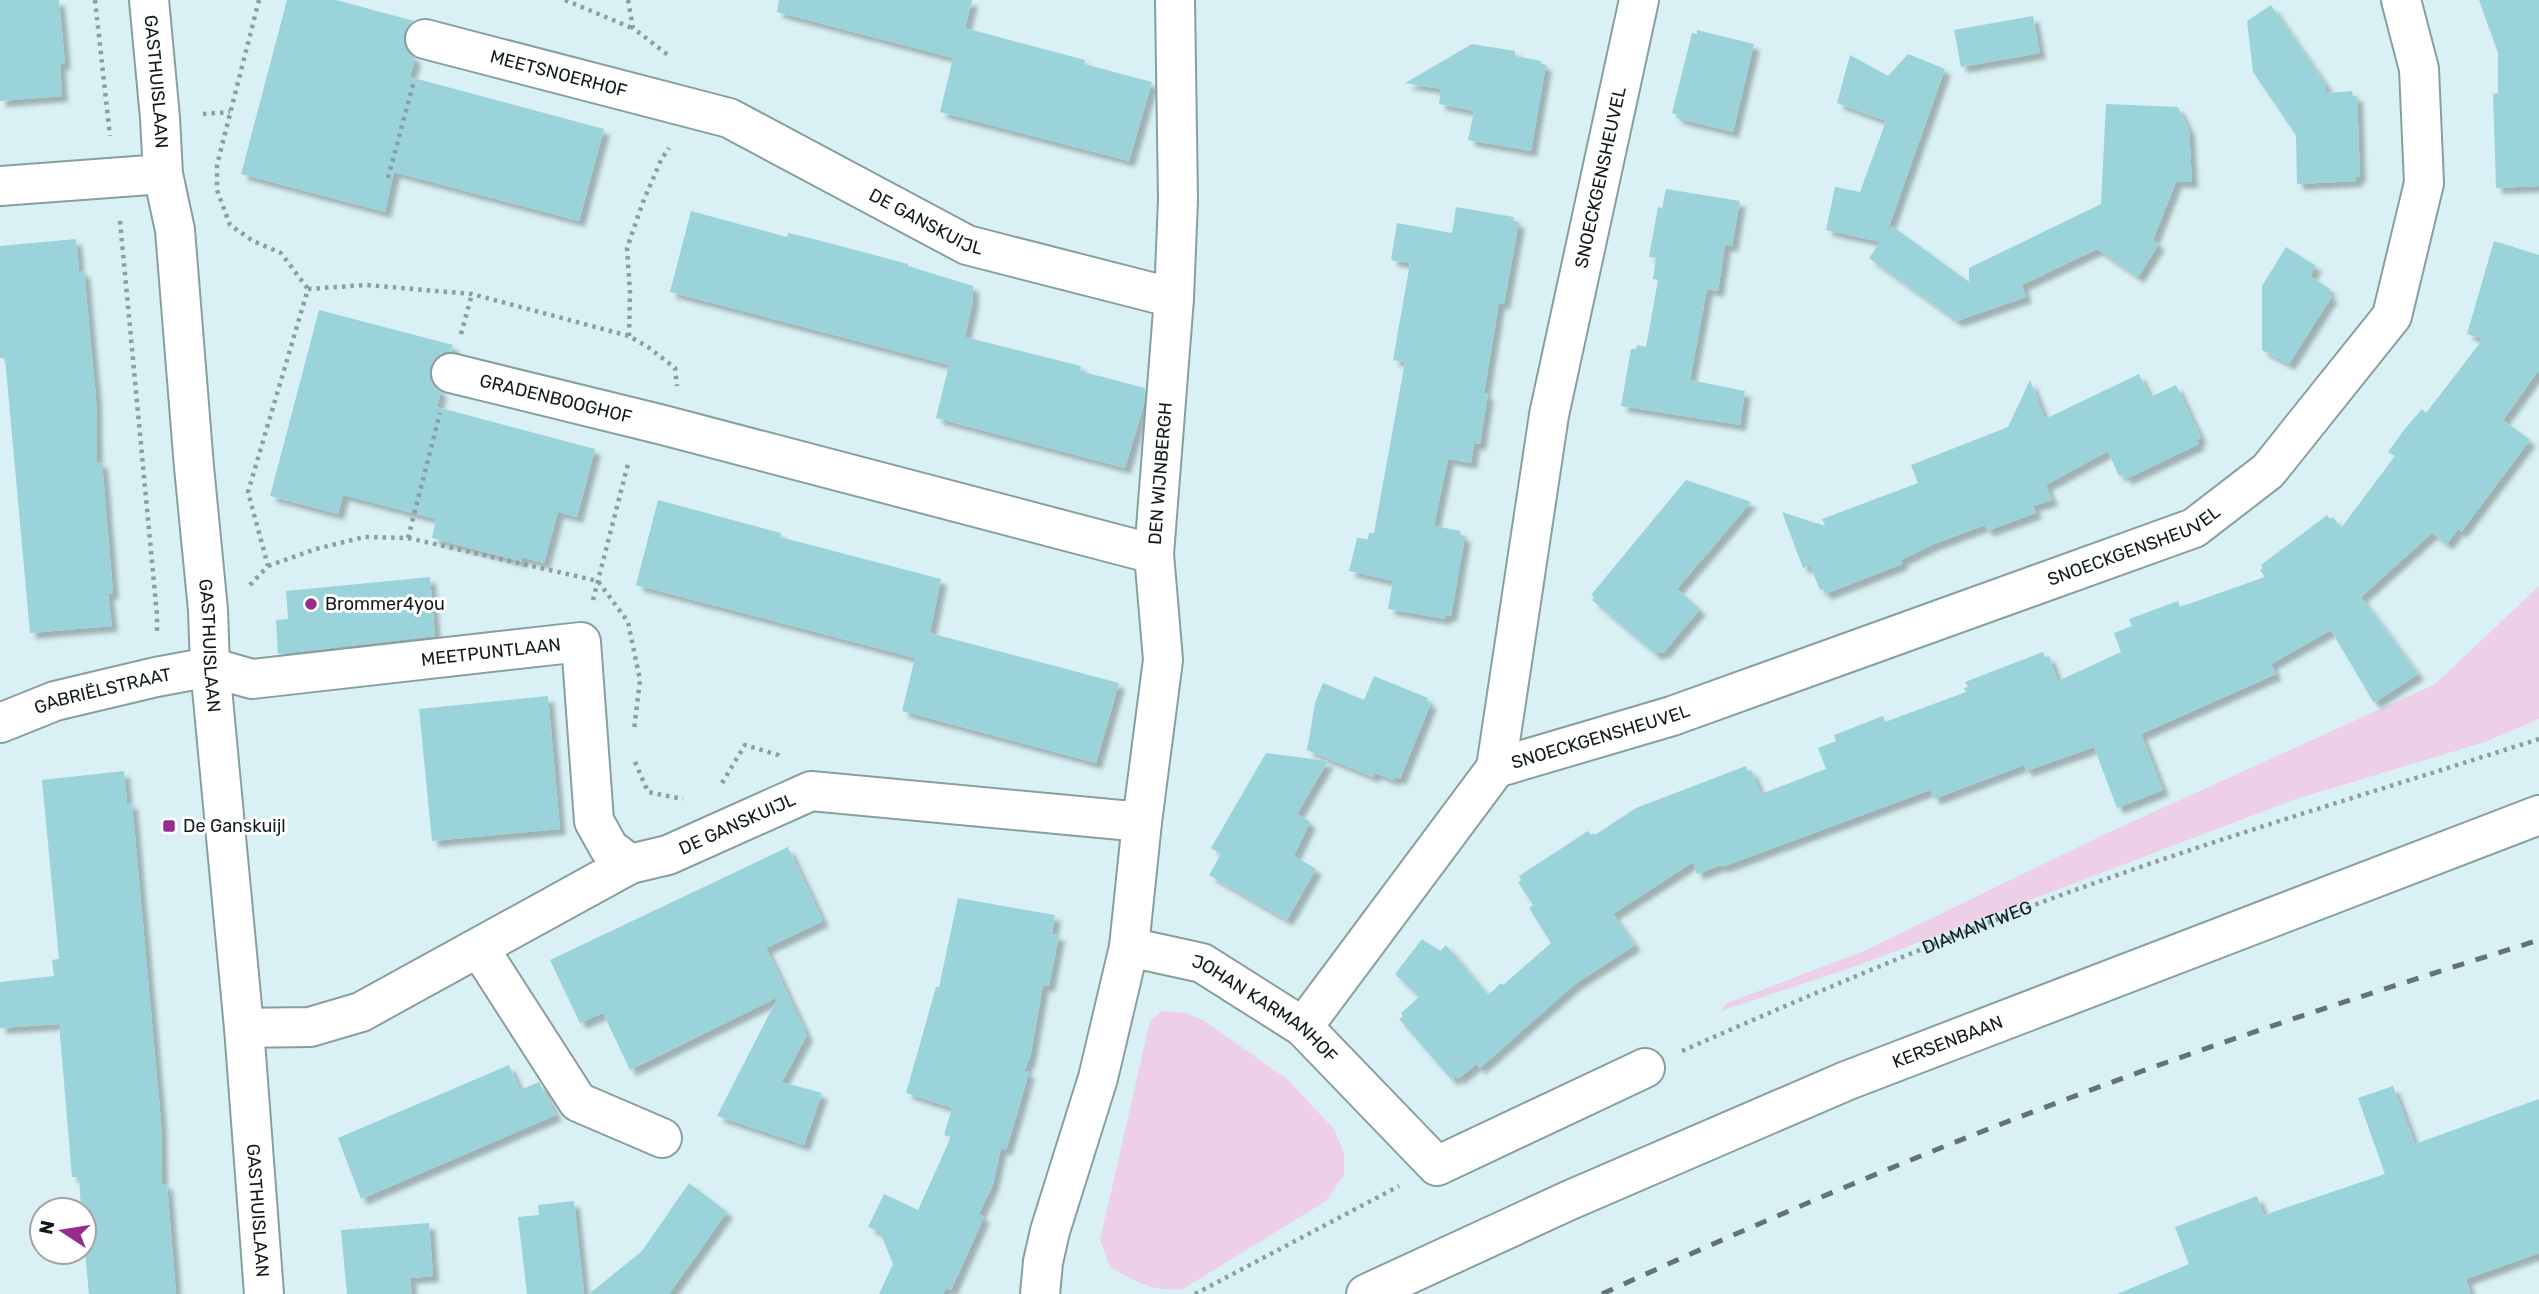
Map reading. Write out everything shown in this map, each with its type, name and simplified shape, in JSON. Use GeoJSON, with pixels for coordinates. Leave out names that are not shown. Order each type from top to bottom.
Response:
{"type":"FeatureCollection","features":[{"type":"Feature","properties":{"kind":"street","name":"GASTHUISLAAN"},"geometry":{"type":"LineString","coordinates":[[149,0],[163,174],[176,230],[208,610],[209,667],[244,1028],[264,1294]]}},
{"type":"Feature","properties":{"kind":"street","name":"DEN WIJNBERGH"},"geometry":{"type":"LineString","coordinates":[[1129,947],[1163,660],[1154,554],[1174,298],[1178,200],[1175,0]]}},
{"type":"Feature","properties":{"kind":"street","name":"SNOECKGENSHEUVEL"},"geometry":{"type":"LineString","coordinates":[[1303,1027],[1496,768],[1549,415],[1639,0]]}},
{"type":"Feature","properties":{"kind":"street","name":"SNOECKGENSHEUVEL"},"geometry":{"type":"LineString","coordinates":[[1496,768],[1672,716],[2194,528],[2268,471],[2392,316],[2424,183],[2419,69],[2400,0]]}},
{"type":"Feature","properties":{"kind":"street","name":"MEETSNOERHOF"},"geometry":{"type":"LineString","coordinates":[[425,39],[694,109]]}},
{"type":"Feature","properties":{"kind":"street","name":"DE GANSKUIJL"},"geometry":{"type":"LineString","coordinates":[[694,109],[729,118],[967,245],[1174,298]]}},
{"type":"Feature","properties":{"kind":"street"},"geometry":{"type":"LineString","coordinates":[[0,186],[163,174]]}},
{"type":"Feature","properties":{"kind":"street","name":"GRADENBOOGHOF"},"geometry":{"type":"LineString","coordinates":[[450,373],[663,425]]}},
{"type":"Feature","properties":{"kind":"street"},"geometry":{"type":"LineString","coordinates":[[663,425],[1154,554]]}},
{"type":"Feature","properties":{"kind":"street","name":"MEETPUNTLAAN"},"geometry":{"type":"LineString","coordinates":[[209,667],[252,680],[581,642],[594,821],[609,848],[631,864]]}},
{"type":"Feature","properties":{"kind":"street","name":"GABRIËLSTRAAT"},"geometry":{"type":"LineString","coordinates":[[0,723],[55,701],[209,667]]}},
{"type":"Feature","properties":{"kind":"street","name":"DE GANSKUIJL"},"geometry":{"type":"LineString","coordinates":[[244,1028],[310,1027],[360,1012],[631,864],[668,855],[811,791],[1142,822]]}},
{"type":"Feature","properties":{"kind":"street","name":"KERSENBAAN"},"geometry":{"type":"LineString","coordinates":[[1366,1294],[1570,1200],[1846,1081],[2539,815]]}},
{"type":"Feature","properties":{"kind":"street"},"geometry":{"type":"LineString","coordinates":[[1040,1294],[1050,1231],[1098,1078],[1129,947]]}},
{"type":"Feature","properties":{"kind":"street","name":"JOHAN KARMANHOF"},"geometry":{"type":"LineString","coordinates":[[1129,947],[1202,963],[1303,1027],[1437,1166]]}},
{"type":"Feature","properties":{"kind":"street"},"geometry":{"type":"LineString","coordinates":[[479,948],[578,1102],[662,1138]]}},
{"type":"Feature","properties":{"kind":"street"},"geometry":{"type":"LineString","coordinates":[[1437,1166],[1645,1068]]}},
{"type":"Feature","properties":{"kind":"street"},"geometry":{"type":"LineString","coordinates":[[1429,1294],[1570,1200]]}},
{"type":"Feature","properties":{"kind":"path"},"geometry":{"type":"LineString","coordinates":[[95,0],[122,234],[157,615],[156,677]]}},
{"type":"Feature","properties":{"kind":"path"},"geometry":{"type":"LineString","coordinates":[[259,0],[217,165],[217,190],[230,225],[253,241],[281,253],[308,289]]}},
{"type":"Feature","properties":{"kind":"path"},"geometry":{"type":"LineString","coordinates":[[565,0],[633,28]]}},
{"type":"Feature","properties":{"kind":"path"},"geometry":{"type":"LineString","coordinates":[[388,178],[425,39]]}},
{"type":"Feature","properties":{"kind":"path"},"geometry":{"type":"LineString","coordinates":[[629,336],[627,248],[661,160],[694,109]]}},
{"type":"Feature","properties":{"kind":"path"},"geometry":{"type":"LineString","coordinates":[[308,289],[366,285],[472,294],[629,336],[649,347],[675,368],[678,398],[663,425],[641,443],[626,464],[581,642]]}},
{"type":"Feature","properties":{"kind":"path"},"geometry":{"type":"LineString","coordinates":[[157,615],[250,607],[250,585],[268,566],[248,492],[308,289]]}},
{"type":"Feature","properties":{"kind":"path","name":"DIAMANTWEG"},"geometry":{"type":"LineString","coordinates":[[1645,1068],[1790,1003],[2048,901],[2238,835],[2539,739]]}},
{"type":"Feature","properties":{"kind":"path"},"geometry":{"type":"LineString","coordinates":[[1195,1294],[1437,1166]]}},
{"type":"Feature","properties":{"kind":"shaded area"},"geometry":{"type":"Polygon","coordinates":[[[2539,586],[2539,719],[2485,742],[2296,799],[1859,965],[1721,1011],[1727,1003],[1864,951],[2103,835],[2435,684],[2539,586]]]}},
{"type":"Feature","properties":{"kind":"shaded area"},"geometry":{"type":"Polygon","coordinates":[[[1162,1011],[1186,1013],[1203,1020],[1287,1079],[1334,1129],[1344,1153],[1344,1175],[1326,1201],[1183,1289],[1172,1290],[1145,1285],[1110,1267],[1100,1240],[1150,1021],[1162,1011]]]}},
{"type":"Feature","properties":{"kind":"building"},"geometry":{"type":"Polygon","coordinates":[[[0,0],[59,0],[65,64],[60,64],[62,96],[0,101],[0,0]]]}},
{"type":"Feature","properties":{"kind":"building"},"geometry":{"type":"Polygon","coordinates":[[[287,0],[336,0],[414,21],[409,24],[404,34],[404,45],[415,58],[410,77],[604,129],[579,221],[394,172],[385,212],[241,174],[287,0]]]}},
{"type":"Feature","properties":{"kind":"building"},"geometry":{"type":"Polygon","coordinates":[[[779,0],[972,0],[965,28],[1085,60],[1084,64],[1152,82],[1129,161],[940,112],[953,58],[777,12],[779,0]]]}},
{"type":"Feature","properties":{"kind":"building"},"geometry":{"type":"Polygon","coordinates":[[[2479,0],[2539,0],[2539,186],[2496,188],[2493,94],[2498,93],[2498,53],[2479,0]]]}},
{"type":"Feature","properties":{"kind":"building"},"geometry":{"type":"Polygon","coordinates":[[[2271,5],[2326,85],[2325,93],[2352,91],[2353,96],[2357,96],[2360,177],[2356,177],[2356,181],[2297,184],[2296,135],[2253,72],[2247,21],[2271,5]]]}},
{"type":"Feature","properties":{"kind":"building"},"geometry":{"type":"Polygon","coordinates":[[[2033,16],[2040,53],[1961,67],[1954,30],[2033,16]]]}},
{"type":"Feature","properties":{"kind":"building"},"geometry":{"type":"Polygon","coordinates":[[[1697,30],[1754,44],[1733,132],[1676,118],[1677,115],[1672,113],[1692,33],[1697,34],[1697,30]]]}},
{"type":"Feature","properties":{"kind":"building"},"geometry":{"type":"Polygon","coordinates":[[[1472,44],[1515,51],[1515,56],[1541,61],[1541,64],[1546,65],[1531,151],[1468,140],[1474,111],[1439,104],[1441,89],[1405,83],[1472,44]]]}},
{"type":"Feature","properties":{"kind":"building"},"geometry":{"type":"Polygon","coordinates":[[[1908,54],[1945,69],[1887,232],[1892,226],[1969,282],[1969,268],[2101,204],[2106,104],[2178,107],[2189,130],[2192,182],[2176,182],[2153,240],[2159,244],[2138,277],[2097,249],[2022,285],[2026,297],[1957,321],[1869,258],[1880,242],[1826,230],[1835,187],[1860,192],[1886,121],[1837,103],[1850,55],[1888,76],[1908,54]]]}},
{"type":"Feature","properties":{"kind":"building"},"geometry":{"type":"Polygon","coordinates":[[[1666,189],[1740,201],[1732,246],[1725,245],[1718,291],[1707,289],[1690,380],[1745,391],[1740,425],[1621,406],[1631,349],[1636,349],[1637,345],[1646,347],[1658,280],[1653,279],[1656,258],[1649,257],[1658,207],[1662,208],[1666,189]]]}},
{"type":"Feature","properties":{"kind":"building"},"geometry":{"type":"Polygon","coordinates":[[[1456,207],[1514,217],[1513,221],[1519,222],[1504,304],[1499,303],[1484,393],[1488,394],[1480,444],[1474,444],[1471,463],[1448,459],[1434,526],[1461,531],[1460,535],[1465,536],[1451,616],[1446,615],[1445,619],[1388,609],[1393,581],[1349,571],[1357,538],[1368,539],[1369,533],[1374,533],[1405,362],[1393,360],[1410,263],[1391,260],[1397,223],[1452,233],[1456,207]]]}},
{"type":"Feature","properties":{"kind":"building"},"geometry":{"type":"Polygon","coordinates":[[[691,211],[787,237],[788,233],[908,264],[973,286],[973,300],[965,337],[1081,366],[1080,371],[1145,388],[1144,404],[1125,468],[936,418],[949,365],[670,292],[691,211]]]}},
{"type":"Feature","properties":{"kind":"building"},"geometry":{"type":"Polygon","coordinates":[[[76,239],[79,271],[84,271],[96,399],[97,462],[102,462],[113,593],[108,594],[112,626],[30,633],[5,358],[0,358],[0,246],[76,239]]]}},
{"type":"Feature","properties":{"kind":"building"},"geometry":{"type":"Polygon","coordinates":[[[2494,241],[2539,255],[2539,370],[2503,420],[2530,440],[2461,532],[2458,529],[2447,544],[2432,533],[2361,597],[2418,674],[2374,703],[2331,630],[2271,664],[2276,674],[2141,734],[2163,790],[2117,808],[2094,747],[2026,771],[2024,765],[1934,799],[1930,790],[1722,867],[1721,865],[1697,874],[1693,862],[1613,914],[1635,945],[1575,984],[1480,1068],[1476,1064],[1458,1079],[1456,1076],[1452,1080],[1399,1019],[1403,1016],[1401,1013],[1419,997],[1395,974],[1422,939],[1440,951],[1446,945],[1488,995],[1551,943],[1529,908],[1533,905],[1518,882],[1521,880],[1519,876],[1588,831],[1595,835],[1636,808],[1746,766],[1748,771],[1751,770],[1761,794],[1826,769],[1818,748],[1836,741],[1834,735],[1883,716],[1885,722],[1966,692],[1964,688],[1968,687],[1965,682],[2043,652],[2045,657],[2049,656],[2058,681],[2121,652],[2114,633],[2132,626],[2129,619],[2178,601],[2180,607],[2265,577],[2260,570],[2263,568],[2261,565],[2327,515],[2330,519],[2333,517],[2341,528],[2395,456],[2388,452],[2404,430],[2422,409],[2426,413],[2483,339],[2467,334],[2494,241]]]}},
{"type":"Feature","properties":{"kind":"building"},"geometry":{"type":"Polygon","coordinates":[[[2286,247],[2316,266],[2310,276],[2330,289],[2327,293],[2332,296],[2289,364],[2262,350],[2262,286],[2286,247]]]}},
{"type":"Feature","properties":{"kind":"building"},"geometry":{"type":"Polygon","coordinates":[[[319,310],[453,345],[451,352],[444,352],[436,357],[430,367],[430,380],[441,392],[437,407],[595,449],[577,517],[558,512],[544,563],[521,557],[522,562],[432,538],[436,519],[343,495],[338,514],[270,496],[319,310]]]}},
{"type":"Feature","properties":{"kind":"building"},"geometry":{"type":"Polygon","coordinates":[[[2139,374],[2150,397],[2176,385],[2201,438],[2197,440],[2199,444],[2126,479],[2123,474],[2119,476],[2108,451],[2046,485],[2052,500],[2033,506],[2036,513],[1987,531],[1985,525],[1934,544],[1901,560],[1902,564],[1825,594],[1823,589],[1820,590],[1810,565],[1803,568],[1782,512],[1825,526],[1822,519],[1918,483],[1911,465],[2008,427],[2030,380],[2045,419],[2139,374]]]}},
{"type":"Feature","properties":{"kind":"building"},"geometry":{"type":"Polygon","coordinates":[[[1686,480],[1751,502],[1677,589],[1700,609],[1663,653],[1660,651],[1657,655],[1592,600],[1594,597],[1591,595],[1686,480]]]}},
{"type":"Feature","properties":{"kind":"building"},"geometry":{"type":"Polygon","coordinates":[[[658,500],[781,533],[780,537],[941,579],[930,633],[1119,683],[1096,763],[902,711],[915,658],[636,585],[658,500]]]}},
{"type":"Feature","properties":{"kind":"building"},"geometry":{"type":"Polygon","coordinates":[[[430,577],[435,636],[278,654],[276,620],[288,619],[286,591],[430,577]]]}},
{"type":"Feature","properties":{"kind":"building"},"geometry":{"type":"Polygon","coordinates":[[[1374,676],[1428,698],[1426,701],[1431,703],[1400,779],[1395,777],[1394,780],[1375,773],[1373,777],[1307,750],[1315,703],[1323,683],[1364,700],[1374,676]]]}},
{"type":"Feature","properties":{"kind":"building"},"geometry":{"type":"Polygon","coordinates":[[[548,696],[560,829],[432,841],[419,709],[548,696]]]}},
{"type":"Feature","properties":{"kind":"building"},"geometry":{"type":"Polygon","coordinates":[[[1266,753],[1328,761],[1297,814],[1310,822],[1294,856],[1316,869],[1287,920],[1209,875],[1221,854],[1211,848],[1266,753]]]}},
{"type":"Feature","properties":{"kind":"building"},"geometry":{"type":"Polygon","coordinates":[[[124,771],[127,803],[132,803],[161,1122],[162,1184],[167,1184],[176,1294],[89,1294],[86,1266],[98,1266],[98,1196],[80,1196],[79,1177],[72,1177],[59,1024],[0,1028],[0,982],[54,976],[52,960],[59,959],[42,780],[124,771]]]}},
{"type":"Feature","properties":{"kind":"building"},"geometry":{"type":"Polygon","coordinates":[[[788,847],[823,921],[766,948],[807,1035],[782,1082],[822,1093],[804,1145],[717,1116],[778,997],[630,1070],[603,1013],[580,1023],[550,960],[788,847]]]}},
{"type":"Feature","properties":{"kind":"building"},"geometry":{"type":"Polygon","coordinates":[[[958,898],[1055,915],[1052,934],[1059,935],[1049,986],[1043,985],[1030,1058],[1024,1071],[1029,1072],[1006,1150],[1001,1148],[993,1184],[979,1214],[984,1217],[951,1290],[946,1288],[943,1294],[879,1294],[893,1264],[880,1232],[868,1227],[884,1194],[918,1210],[951,1137],[944,1135],[952,1108],[906,1093],[936,987],[939,987],[958,898]]]}},
{"type":"Feature","properties":{"kind":"building"},"geometry":{"type":"Polygon","coordinates":[[[509,1065],[520,1090],[539,1082],[556,1115],[361,1199],[338,1138],[509,1065]]]}},
{"type":"Feature","properties":{"kind":"building"},"geometry":{"type":"Polygon","coordinates":[[[2393,1086],[2415,1144],[2539,1099],[2539,1253],[2466,1279],[2471,1294],[2117,1294],[2189,1264],[2175,1227],[2257,1196],[2264,1215],[2385,1174],[2358,1098],[2393,1086]]]}},
{"type":"Feature","properties":{"kind":"building"},"geometry":{"type":"Polygon","coordinates":[[[689,1183],[727,1212],[669,1294],[589,1294],[642,1251],[689,1183]]]}},
{"type":"Feature","properties":{"kind":"building"},"geometry":{"type":"Polygon","coordinates":[[[574,1201],[584,1294],[527,1294],[518,1217],[539,1215],[538,1205],[574,1201]]]}},
{"type":"Feature","properties":{"kind":"building"},"geometry":{"type":"Polygon","coordinates":[[[429,1223],[433,1276],[410,1278],[412,1294],[347,1294],[341,1230],[429,1223]]]}},
{"type":"Feature","properties":{"kind":"railway"},"geometry":{"type":"LineString","coordinates":[[1602,1294],[1833,1192],[2125,1077],[2539,940]]}},
{"type":"Feature","properties":{"kind":"place","name":"Brommer4you"},"geometry":{"type":"Point","coordinates":[311,604]}},
{"type":"Feature","properties":{"kind":"place","name":"De Ganskuijl"},"geometry":{"type":"Point","coordinates":[169,826]}}]}
